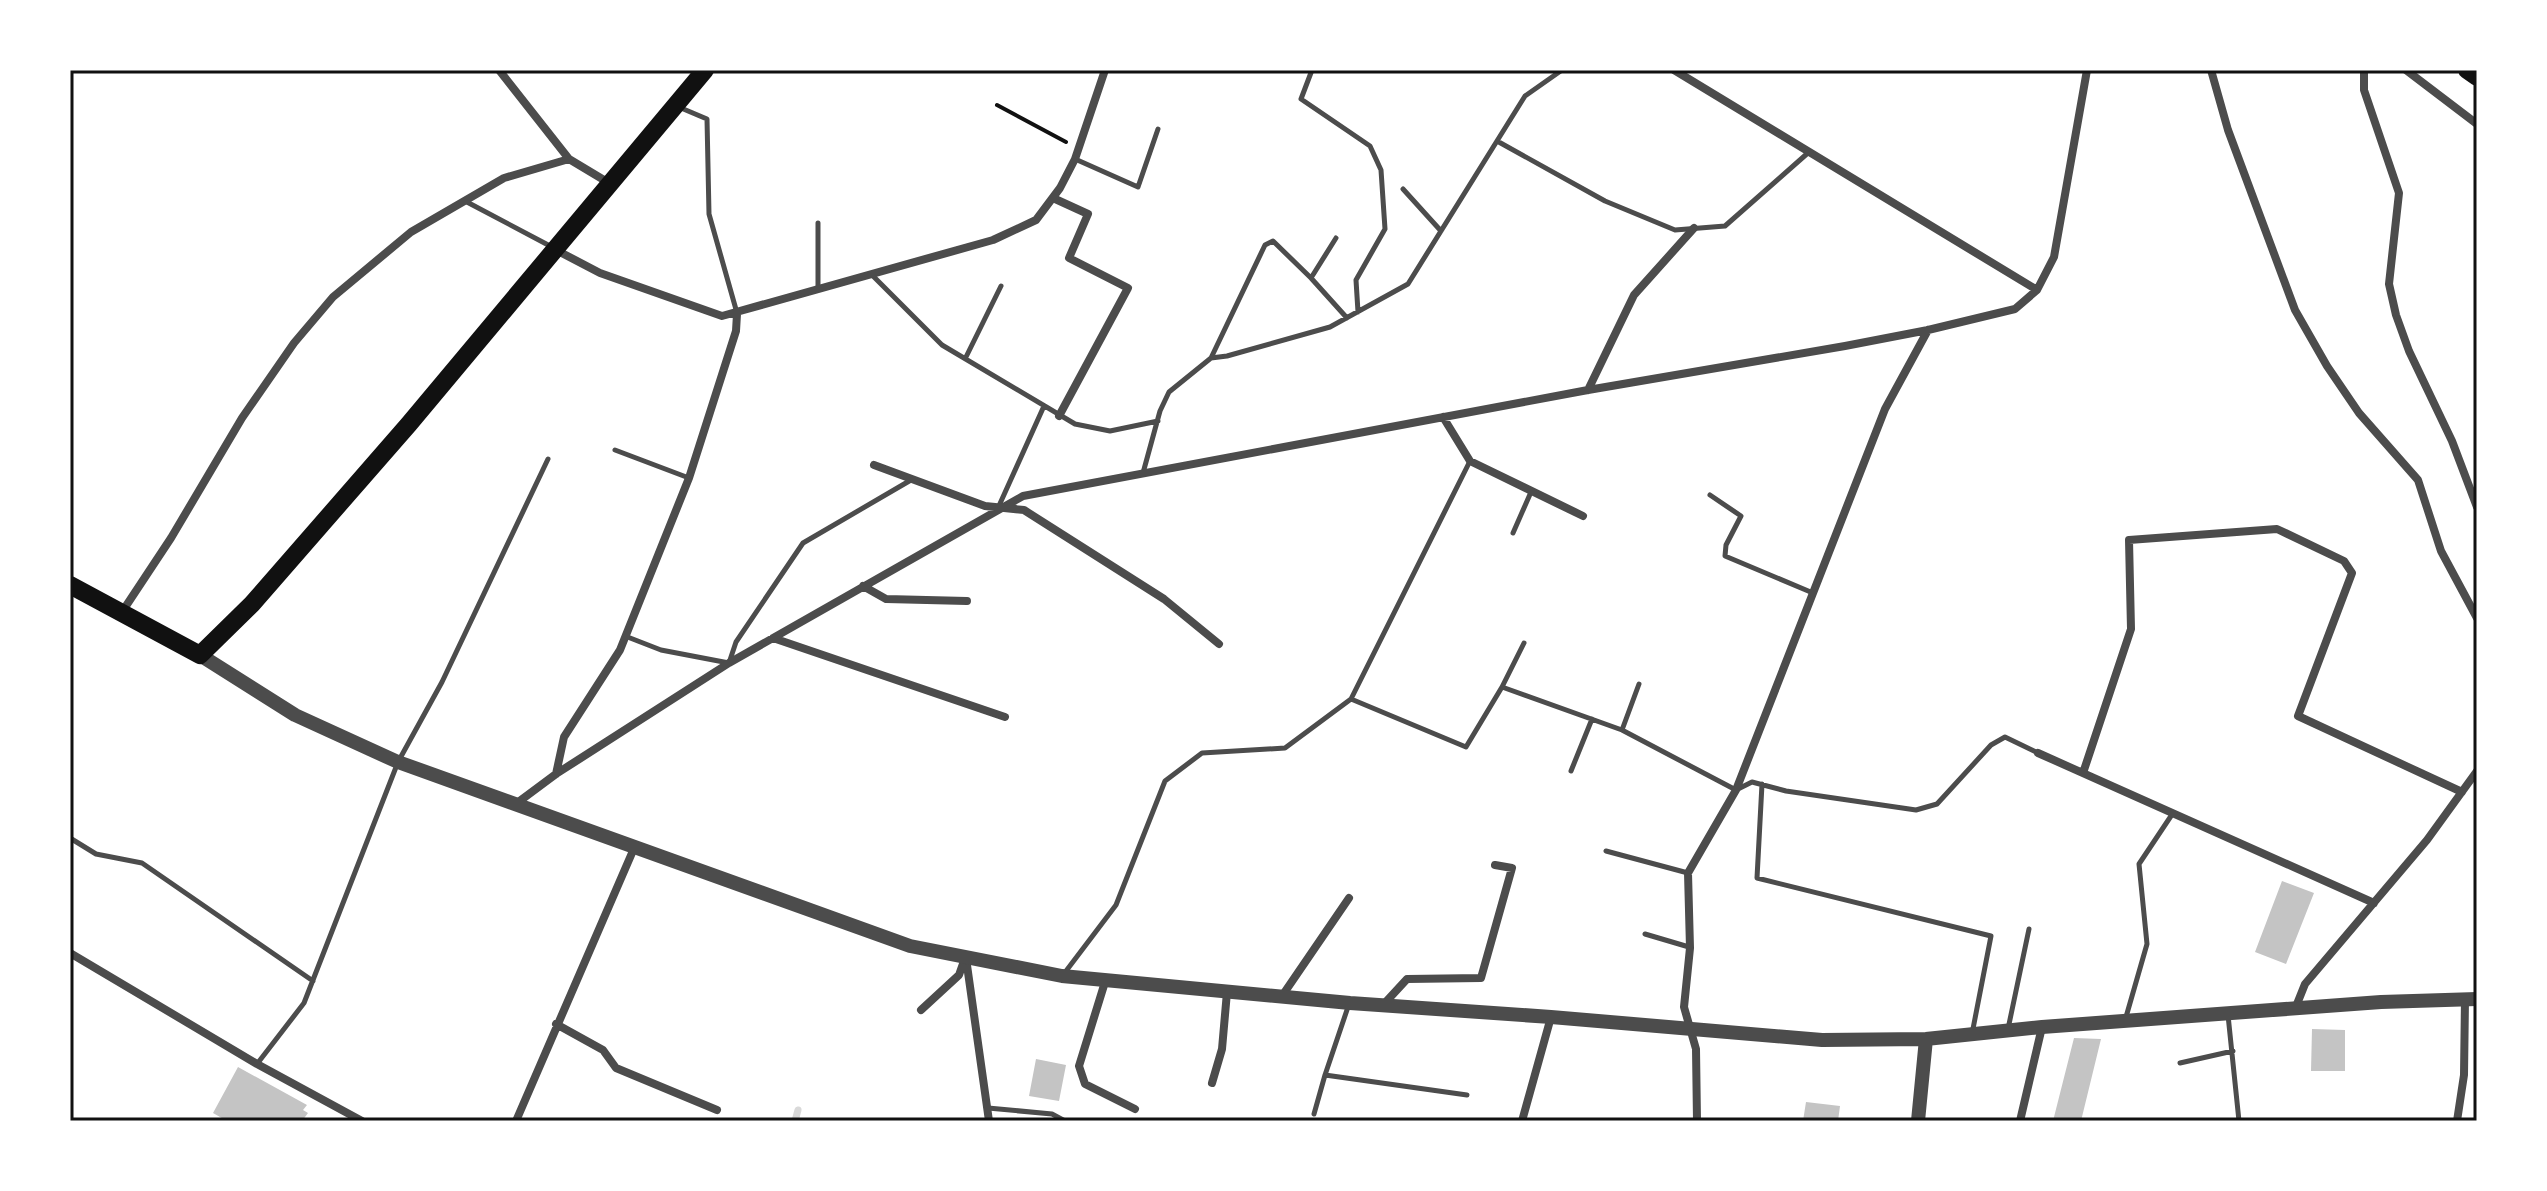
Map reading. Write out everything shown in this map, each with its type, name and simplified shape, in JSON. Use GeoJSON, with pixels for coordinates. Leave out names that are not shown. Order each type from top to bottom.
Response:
{"type":"FeatureCollection","features":[{"type":"Feature","properties":{"kind":"main road"},"geometry":{"type":"LineString","coordinates":[[70,585],[200,655],[252,604],[556,250],[705,70]]}},
{"type":"Feature","properties":{"kind":"main road"},"geometry":{"type":"LineString","coordinates":[[2467,70],[2477,77]]}},
{"type":"Feature","properties":{"kind":"street"},"geometry":{"type":"LineString","coordinates":[[499,70],[569,159],[610,184]]}},
{"type":"Feature","properties":{"kind":"street"},"geometry":{"type":"LineString","coordinates":[[556,250],[613,278],[722,316],[993,240],[1036,220],[1053,198],[1077,154],[1105,70]]}},
{"type":"Feature","properties":{"kind":"street"},"geometry":{"type":"LineString","coordinates":[[1674,70],[2037,290]]}},
{"type":"Feature","properties":{"kind":"street"},"geometry":{"type":"LineString","coordinates":[[517,803],[556,774],[729,663],[1023,496],[1928,330],[2015,309],[2037,290],[2054,257],[2087,70]]}},
{"type":"Feature","properties":{"kind":"street"},"geometry":{"type":"LineString","coordinates":[[2211,70],[2228,130],[2295,310],[2359,413],[2418,480],[2441,551],[2477,618]]}},
{"type":"Feature","properties":{"kind":"street"},"geometry":{"type":"LineString","coordinates":[[2364,70],[2364,90],[2399,193],[2389,284],[2396,315],[2409,351],[2452,441],[2477,507]]}},
{"type":"Feature","properties":{"kind":"street"},"geometry":{"type":"LineString","coordinates":[[2406,70],[2477,124]]}},
{"type":"Feature","properties":{"kind":"street"},"geometry":{"type":"LineString","coordinates":[[122,612],[171,538],[242,418],[294,343],[333,297],[411,232],[504,178],[569,159]]}},
{"type":"Feature","properties":{"kind":"street"},"geometry":{"type":"LineString","coordinates":[[1053,198],[1088,214],[1069,258],[1128,288],[1059,416]]}},
{"type":"Feature","properties":{"kind":"street"},"geometry":{"type":"LineString","coordinates":[[1588,390],[1634,295],[1694,228]]}},
{"type":"Feature","properties":{"kind":"street"},"geometry":{"type":"LineString","coordinates":[[556,774],[564,737],[620,650],[689,478],[736,331],[737,314]]}},
{"type":"Feature","properties":{"kind":"street"},"geometry":{"type":"LineString","coordinates":[[1697,1121],[1696,1049],[1684,1007],[1690,948],[1688,873],[1736,790],[1885,409],[1928,330]]}},
{"type":"Feature","properties":{"kind":"street"},"geometry":{"type":"LineString","coordinates":[[1443,417],[1470,461],[1583,516]]}},
{"type":"Feature","properties":{"kind":"street"},"geometry":{"type":"LineString","coordinates":[[874,465],[998,509],[1024,510],[1164,599],[1219,644]]}},
{"type":"Feature","properties":{"kind":"street"},"geometry":{"type":"LineString","coordinates":[[2083,773],[2131,629],[2129,540],[2277,529],[2344,561],[2352,573],[2298,716],[2462,792]]}},
{"type":"Feature","properties":{"kind":"street"},"geometry":{"type":"LineString","coordinates":[[863,586],[886,599],[967,601]]}},
{"type":"Feature","properties":{"kind":"street"},"geometry":{"type":"LineString","coordinates":[[773,638],[1005,717]]}},
{"type":"Feature","properties":{"kind":"street"},"geometry":{"type":"LineString","coordinates":[[200,655],[295,715],[398,762],[910,946],[966,958],[1105,982],[1822,1040],[1926,1039],[2042,1027],[2471,999],[2457,1121]]}},
{"type":"Feature","properties":{"kind":"street"},"geometry":{"type":"LineString","coordinates":[[2038,753],[2374,903]]}},
{"type":"Feature","properties":{"kind":"street"},"geometry":{"type":"LineString","coordinates":[[2294,1010],[2305,984],[2427,840],[2477,771]]}},
{"type":"Feature","properties":{"kind":"street"},"geometry":{"type":"LineString","coordinates":[[516,1121],[635,846]]}},
{"type":"Feature","properties":{"kind":"street"},"geometry":{"type":"LineString","coordinates":[[1383,1005],[1407,979],[1481,978],[1512,868],[1495,865]]}},
{"type":"Feature","properties":{"kind":"street"},"geometry":{"type":"LineString","coordinates":[[1282,996],[1349,898]]}},
{"type":"Feature","properties":{"kind":"street"},"geometry":{"type":"LineString","coordinates":[[70,953],[257,1064],[362,1121]]}},
{"type":"Feature","properties":{"kind":"street"},"geometry":{"type":"LineString","coordinates":[[921,1010],[959,975],[966,958]]}},
{"type":"Feature","properties":{"kind":"street"},"geometry":{"type":"LineString","coordinates":[[966,958],[989,1121]]}},
{"type":"Feature","properties":{"kind":"street"},"geometry":{"type":"LineString","coordinates":[[1105,982],[1079,1066],[1085,1084],[1135,1109]]}},
{"type":"Feature","properties":{"kind":"street"},"geometry":{"type":"LineString","coordinates":[[1212,1083],[1222,1049],[1227,992]]}},
{"type":"Feature","properties":{"kind":"street"},"geometry":{"type":"LineString","coordinates":[[1522,1121],[1551,1017]]}},
{"type":"Feature","properties":{"kind":"street"},"geometry":{"type":"LineString","coordinates":[[556,1024],[603,1050],[616,1068],[717,1110]]}},
{"type":"Feature","properties":{"kind":"street"},"geometry":{"type":"LineString","coordinates":[[2020,1121],[2042,1027]]}},
{"type":"Feature","properties":{"kind":"street"},"geometry":{"type":"LineString","coordinates":[[1918,1121],[1926,1039]]}},
{"type":"Feature","properties":{"kind":"lane"},"geometry":{"type":"LineString","coordinates":[[1312,70],[1301,99],[1370,146],[1381,170],[1385,229],[1356,280],[1358,312]]}},
{"type":"Feature","properties":{"kind":"lane"},"geometry":{"type":"LineString","coordinates":[[1211,358],[1330,327],[1408,284],[1525,96],[1562,70]]}},
{"type":"Feature","properties":{"kind":"lane"},"geometry":{"type":"LineString","coordinates":[[676,106],[707,119],[709,214],[737,314]]}},
{"type":"Feature","properties":{"kind":"lane"},"geometry":{"type":"LineString","coordinates":[[1077,154],[1138,187],[1158,129]]}},
{"type":"Feature","properties":{"kind":"lane"},"geometry":{"type":"LineString","coordinates":[[1497,141],[1605,201],[1675,230],[1725,226],[1810,151]]}},
{"type":"Feature","properties":{"kind":"lane"},"geometry":{"type":"LineString","coordinates":[[1403,189],[1441,231]]}},
{"type":"Feature","properties":{"kind":"lane"},"geometry":{"type":"LineString","coordinates":[[465,201],[556,250]]}},
{"type":"Feature","properties":{"kind":"lane"},"geometry":{"type":"LineString","coordinates":[[818,223],[818,290]]}},
{"type":"Feature","properties":{"kind":"lane"},"geometry":{"type":"LineString","coordinates":[[1311,278],[1336,238]]}},
{"type":"Feature","properties":{"kind":"lane"},"geometry":{"type":"LineString","coordinates":[[1143,473],[1169,392],[1211,358],[1265,245],[1273,241],[1347,318]]}},
{"type":"Feature","properties":{"kind":"lane"},"geometry":{"type":"LineString","coordinates":[[872,275],[942,345],[1059,416],[1075,424],[1110,431],[1158,421]]}},
{"type":"Feature","properties":{"kind":"lane"},"geometry":{"type":"LineString","coordinates":[[966,357],[1001,286]]}},
{"type":"Feature","properties":{"kind":"lane"},"geometry":{"type":"LineString","coordinates":[[998,509],[1044,406]]}},
{"type":"Feature","properties":{"kind":"lane"},"geometry":{"type":"LineString","coordinates":[[615,450],[689,478]]}},
{"type":"Feature","properties":{"kind":"lane"},"geometry":{"type":"LineString","coordinates":[[257,1064],[304,1003],[398,762],[442,682],[548,459]]}},
{"type":"Feature","properties":{"kind":"lane"},"geometry":{"type":"LineString","coordinates":[[1062,976],[1116,905],[1165,781],[1202,753],[1285,748],[1351,699],[1470,461]]}},
{"type":"Feature","properties":{"kind":"lane"},"geometry":{"type":"LineString","coordinates":[[625,636],[661,650],[729,663],[736,642],[803,543],[912,479]]}},
{"type":"Feature","properties":{"kind":"lane"},"geometry":{"type":"LineString","coordinates":[[1513,533],[1531,492]]}},
{"type":"Feature","properties":{"kind":"lane"},"geometry":{"type":"LineString","coordinates":[[1710,495],[1741,516],[1726,545],[1725,556],[1814,594]]}},
{"type":"Feature","properties":{"kind":"lane"},"geometry":{"type":"LineString","coordinates":[[1351,699],[1466,747],[1524,643]]}},
{"type":"Feature","properties":{"kind":"lane"},"geometry":{"type":"LineString","coordinates":[[1622,730],[1639,684]]}},
{"type":"Feature","properties":{"kind":"lane"},"geometry":{"type":"LineString","coordinates":[[1502,687],[1622,730],[1736,790],[1752,782],[1786,791],[1916,810],[1937,804],[1991,745],[2005,737],[2038,753]]}},
{"type":"Feature","properties":{"kind":"lane"},"geometry":{"type":"LineString","coordinates":[[1571,771],[1592,719]]}},
{"type":"Feature","properties":{"kind":"lane"},"geometry":{"type":"LineString","coordinates":[[1762,784],[1757,878],[1991,936],[1971,1035]]}},
{"type":"Feature","properties":{"kind":"lane"},"geometry":{"type":"LineString","coordinates":[[2125,1021],[2147,944],[2139,864],[2173,813]]}},
{"type":"Feature","properties":{"kind":"lane"},"geometry":{"type":"LineString","coordinates":[[70,838],[96,854],[142,863],[313,981]]}},
{"type":"Feature","properties":{"kind":"lane"},"geometry":{"type":"LineString","coordinates":[[1606,851],[1688,873]]}},
{"type":"Feature","properties":{"kind":"lane"},"geometry":{"type":"LineString","coordinates":[[2008,1030],[2029,929]]}},
{"type":"Feature","properties":{"kind":"lane"},"geometry":{"type":"LineString","coordinates":[[1645,934],[1690,948]]}},
{"type":"Feature","properties":{"kind":"lane"},"geometry":{"type":"LineString","coordinates":[[1314,1114],[1350,1003]]}},
{"type":"Feature","properties":{"kind":"lane"},"geometry":{"type":"LineString","coordinates":[[2227,1014],[2239,1121]]}},
{"type":"Feature","properties":{"kind":"lane"},"geometry":{"type":"LineString","coordinates":[[2180,1063],[2233,1051]]}},
{"type":"Feature","properties":{"kind":"lane"},"geometry":{"type":"LineString","coordinates":[[1325,1075],[1467,1095]]}},
{"type":"Feature","properties":{"kind":"lane"},"geometry":{"type":"LineString","coordinates":[[988,1108],[1052,1114],[1065,1121]]}},
{"type":"Feature","properties":{"kind":"path"},"geometry":{"type":"LineString","coordinates":[[997,105],[1077,154]]}},
{"type":"Feature","properties":{"kind":"building"},"geometry":{"type":"Polygon","coordinates":[[[2282,881],[2314,893],[2286,964],[2255,952],[2282,881]]]}},
{"type":"Feature","properties":{"kind":"building"},"geometry":{"type":"Polygon","coordinates":[[[2312,1029],[2345,1030],[2345,1071],[2311,1071],[2312,1029]]]}},
{"type":"Feature","properties":{"kind":"building"},"geometry":{"type":"Polygon","coordinates":[[[2074,1038],[2101,1039],[2081,1121],[2053,1121],[2074,1038]]]}},
{"type":"Feature","properties":{"kind":"building"},"geometry":{"type":"Polygon","coordinates":[[[1036,1059],[1066,1065],[1059,1101],[1029,1096],[1036,1059]]]}},
{"type":"Feature","properties":{"kind":"building"},"geometry":{"type":"Polygon","coordinates":[[[238,1067],[307,1105],[303,1110],[308,1113],[302,1121],[227,1121],[213,1113],[238,1067]]]}},
{"type":"Feature","properties":{"kind":"building"},"geometry":{"type":"Polygon","coordinates":[[[1806,1102],[1840,1106],[1838,1121],[1803,1121],[1806,1102]]]}},
{"type":"Feature","properties":{"kind":"waterway"},"geometry":{"type":"LineString","coordinates":[[795,1121],[798,1110]]}}]}
